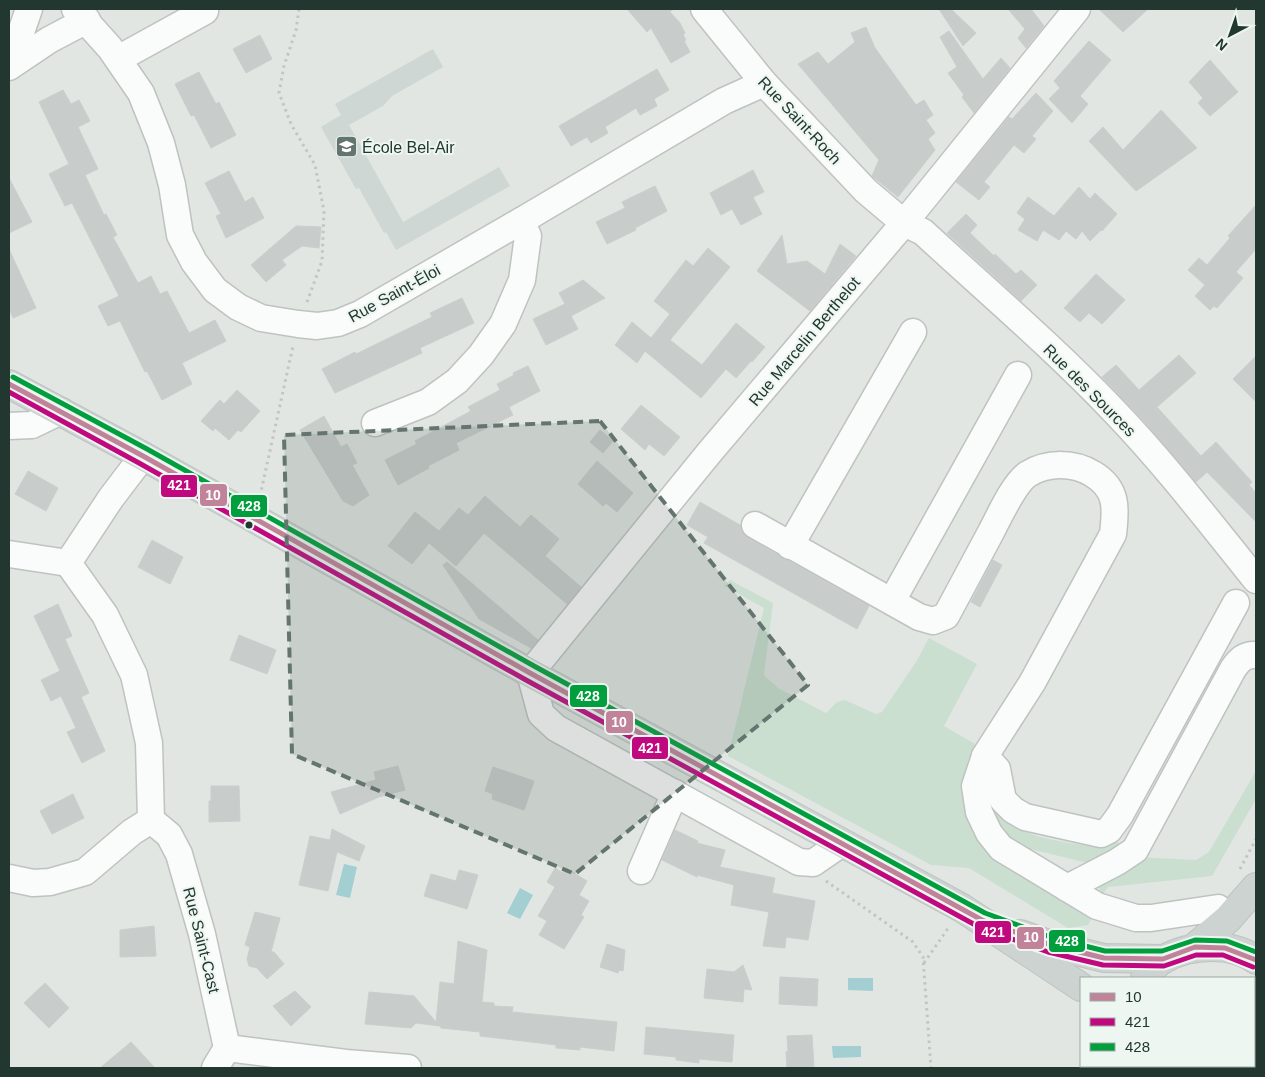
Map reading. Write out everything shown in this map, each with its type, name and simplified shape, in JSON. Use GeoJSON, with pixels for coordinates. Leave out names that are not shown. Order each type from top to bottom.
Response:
{"type":"FeatureCollection","features":[{"type":"Feature","properties":{"kind":"main road"},"geometry":{"type":"LineString","coordinates":[[9,384],[143,456],[530,672],[972,914],[1080,986]]}},
{"type":"Feature","properties":{"kind":"main road"},"geometry":{"type":"LineString","coordinates":[[972,914],[1051,945],[1154,969],[1195,947],[1228,919],[1256,887]]}},
{"type":"Feature","properties":{"kind":"main road"},"geometry":{"type":"LineString","coordinates":[[1195,947],[1225,948],[1256,960]]}},
{"type":"Feature","properties":{"kind":"street"},"geometry":{"type":"LineString","coordinates":[[9,67],[29,9]]}},
{"type":"Feature","properties":{"kind":"street","name":"Rue Saint-Roch"},"geometry":{"type":"LineString","coordinates":[[704,9],[764,83],[866,191],[904,223]]}},
{"type":"Feature","properties":{"kind":"street"},"geometry":{"type":"LineString","coordinates":[[118,59],[205,11]]}},
{"type":"Feature","properties":{"kind":"street","name":"Rue Marcelin Berthelot"},"geometry":{"type":"LineString","coordinates":[[530,672],[703,461],[904,223],[1070,11]]}},
{"type":"Feature","properties":{"kind":"street"},"geometry":{"type":"LineString","coordinates":[[9,67],[49,40],[81,14]]}},
{"type":"Feature","properties":{"kind":"street","name":"Rue Saint-Éloi"},"geometry":{"type":"LineString","coordinates":[[81,14],[118,59],[141,93],[161,143],[172,185],[180,235],[194,262],[214,290],[238,307],[261,318],[317,326],[338,323],[360,314],[521,222],[724,102],[764,83]]}},
{"type":"Feature","properties":{"kind":"street"},"geometry":{"type":"LineString","coordinates":[[375,423],[428,402],[457,381],[481,355],[503,324],[522,280],[528,236],[521,222]]}},
{"type":"Feature","properties":{"kind":"street","name":"Rue des Sources"},"geometry":{"type":"LineString","coordinates":[[904,223],[923,232],[1073,370],[1114,412],[1189,497],[1256,580]]}},
{"type":"Feature","properties":{"kind":"street"},"geometry":{"type":"LineString","coordinates":[[790,546],[913,332]]}},
{"type":"Feature","properties":{"kind":"street"},"geometry":{"type":"LineString","coordinates":[[892,601],[1018,375]]}},
{"type":"Feature","properties":{"kind":"street"},"geometry":{"type":"LineString","coordinates":[[9,426],[32,425],[61,411]]}},
{"type":"Feature","properties":{"kind":"street"},"geometry":{"type":"LineString","coordinates":[[68,563],[111,498],[143,456]]}},
{"type":"Feature","properties":{"kind":"street"},"geometry":{"type":"LineString","coordinates":[[755,526],[919,617],[933,621],[946,616],[1010,496],[1028,474],[1046,467],[1070,464],[1091,472],[1110,490],[1116,508],[1113,534],[1032,683],[985,756],[976,786],[979,812],[989,833],[1001,848],[1097,906],[1136,918],[1151,918],[1218,908],[1228,919]]}},
{"type":"Feature","properties":{"kind":"street"},"geometry":{"type":"LineString","coordinates":[[9,554],[68,563],[105,615],[134,675],[149,743],[151,820],[132,832],[85,872],[50,882],[33,883],[9,878]]}},
{"type":"Feature","properties":{"kind":"street"},"geometry":{"type":"LineString","coordinates":[[985,756],[997,769],[1003,800],[1013,810],[1025,817],[1101,834],[1109,830],[1120,815],[1236,603]]}},
{"type":"Feature","properties":{"kind":"street"},"geometry":{"type":"LineString","coordinates":[[1067,888],[1117,862],[1135,850],[1233,669],[1240,660],[1250,655],[1256,655]]}},
{"type":"Feature","properties":{"kind":"street"},"geometry":{"type":"LineString","coordinates":[[530,672],[541,714],[556,728],[799,862],[813,863],[842,843]]}},
{"type":"Feature","properties":{"kind":"street"},"geometry":{"type":"LineString","coordinates":[[641,871],[675,794]]}},
{"type":"Feature","properties":{"kind":"street","name":"Rue Saint-Cast"},"geometry":{"type":"LineString","coordinates":[[151,820],[169,835],[179,854],[202,934],[221,1058]]}},
{"type":"Feature","properties":{"kind":"street"},"geometry":{"type":"LineString","coordinates":[[221,1058],[408,1068]]}},
{"type":"Feature","properties":{"kind":"path"},"geometry":{"type":"LineString","coordinates":[[255,519],[298,324],[322,260],[324,211],[315,165],[291,124],[279,93],[284,66],[296,30],[299,9]]}},
{"type":"Feature","properties":{"kind":"path"},"geometry":{"type":"LineString","coordinates":[[799,862],[914,942],[923,957],[924,963],[931,1068]]}},
{"type":"Feature","properties":{"kind":"path"},"geometry":{"type":"LineString","coordinates":[[924,963],[972,914]]}},
{"type":"Feature","properties":{"kind":"highlighted area"},"geometry":{"type":"Polygon","coordinates":[[[600,421],[808,685],[575,874],[292,754],[284,435],[600,421]]]}},
{"type":"Feature","properties":{"kind":"shaded area","name":"École Bel-Air"},"geometry":{"type":"Polygon","coordinates":[[[433,49],[443,67],[392,96],[383,106],[349,125],[403,222],[499,167],[510,186],[396,250],[386,232],[384,233],[359,188],[356,189],[321,127],[341,115],[335,104],[433,49]]]}},
{"type":"Feature","properties":{"kind":"green space"},"geometry":{"type":"Polygon","coordinates":[[[730,580],[773,603],[764,675],[778,688],[826,713],[837,702],[845,700],[876,714],[882,712],[916,662],[929,638],[977,664],[944,726],[975,744],[969,758],[963,782],[970,816],[1094,913],[1088,925],[1068,928],[969,868],[931,865],[728,756],[764,608],[724,586],[730,580]]]}},
{"type":"Feature","properties":{"kind":"green space"},"geometry":{"type":"Polygon","coordinates":[[[989,767],[1008,818],[1023,831],[1047,839],[1094,847],[1102,842],[1115,840],[1127,850],[1092,864],[1030,849],[1012,841],[993,823],[987,805],[989,767]]]}},
{"type":"Feature","properties":{"kind":"green space"},"geometry":{"type":"Polygon","coordinates":[[[1256,771],[1256,799],[1212,876],[1108,887],[1102,896],[1099,888],[1101,881],[1138,857],[1196,860],[1209,852],[1256,771]]]}},
{"type":"Feature","properties":{"kind":"water"},"geometry":{"type":"Polygon","coordinates":[[[344,864],[357,867],[350,898],[336,895],[344,864]]]}},
{"type":"Feature","properties":{"kind":"water"},"geometry":{"type":"Polygon","coordinates":[[[520,888],[533,895],[520,919],[507,913],[520,888]]]}},
{"type":"Feature","properties":{"kind":"water"},"geometry":{"type":"Polygon","coordinates":[[[848,978],[873,978],[873,991],[848,990],[848,978]]]}},
{"type":"Feature","properties":{"kind":"water"},"geometry":{"type":"Polygon","coordinates":[[[832,1046],[861,1046],[861,1057],[833,1058],[832,1046]]]}},
{"type":"Feature","properties":{"kind":"building"},"geometry":{"type":"Polygon","coordinates":[[[627,9],[673,9],[670,12],[680,23],[685,33],[683,35],[686,40],[684,41],[690,52],[671,63],[651,28],[647,32],[627,9]]]}},
{"type":"Feature","properties":{"kind":"building"},"geometry":{"type":"Polygon","coordinates":[[[939,9],[951,9],[976,33],[963,46],[939,9]]]}},
{"type":"Feature","properties":{"kind":"building"},"geometry":{"type":"Polygon","coordinates":[[[1008,9],[1031,9],[1044,26],[1026,48],[1018,38],[1025,29],[1008,9]]]}},
{"type":"Feature","properties":{"kind":"building"},"geometry":{"type":"Polygon","coordinates":[[[1099,9],[1148,9],[1123,32],[1099,9]]]}},
{"type":"Feature","properties":{"kind":"building"},"geometry":{"type":"Polygon","coordinates":[[[866,27],[875,48],[916,105],[924,100],[933,115],[926,120],[935,133],[928,139],[935,150],[898,197],[872,176],[879,160],[798,64],[818,52],[828,64],[855,42],[851,33],[866,27]]]}},
{"type":"Feature","properties":{"kind":"building"},"geometry":{"type":"Polygon","coordinates":[[[949,31],[983,79],[1001,58],[1010,68],[974,113],[948,73],[957,67],[940,37],[949,31]]]}},
{"type":"Feature","properties":{"kind":"building"},"geometry":{"type":"Polygon","coordinates":[[[260,35],[272,59],[246,73],[233,49],[260,35]]]}},
{"type":"Feature","properties":{"kind":"building"},"geometry":{"type":"Polygon","coordinates":[[[1089,41],[1111,60],[1080,96],[1088,104],[1072,123],[1049,99],[1060,88],[1054,81],[1089,41]]]}},
{"type":"Feature","properties":{"kind":"building"},"geometry":{"type":"Polygon","coordinates":[[[1210,60],[1238,92],[1210,116],[1198,103],[1203,98],[1189,82],[1210,60]]]}},
{"type":"Feature","properties":{"kind":"building"},"geometry":{"type":"Polygon","coordinates":[[[657,69],[669,90],[654,99],[657,106],[640,115],[636,108],[605,127],[608,133],[591,143],[587,137],[571,146],[559,126],[657,69]]]}},
{"type":"Feature","properties":{"kind":"building"},"geometry":{"type":"Polygon","coordinates":[[[199,72],[216,104],[219,102],[236,135],[211,148],[194,115],[191,116],[175,84],[199,72]]]}},
{"type":"Feature","properties":{"kind":"building"},"geometry":{"type":"Polygon","coordinates":[[[63,90],[71,104],[79,100],[90,121],[78,127],[98,169],[85,175],[104,215],[106,214],[117,235],[113,237],[138,283],[151,276],[160,294],[167,291],[189,333],[215,320],[226,341],[182,363],[192,384],[162,400],[147,371],[145,372],[120,321],[108,326],[98,306],[119,296],[72,203],[65,206],[49,174],[69,164],[39,102],[63,90]]]}},
{"type":"Feature","properties":{"kind":"building"},"geometry":{"type":"Polygon","coordinates":[[[1036,93],[1053,111],[1032,136],[1036,139],[1024,153],[1014,145],[984,182],[990,187],[979,200],[956,182],[1009,117],[1012,119],[1036,93]]]}},
{"type":"Feature","properties":{"kind":"building"},"geometry":{"type":"Polygon","coordinates":[[[1161,110],[1197,148],[1136,191],[1089,141],[1103,127],[1123,150],[1161,110]]]}},
{"type":"Feature","properties":{"kind":"building"},"geometry":{"type":"Polygon","coordinates":[[[753,170],[764,192],[753,197],[762,214],[741,225],[732,209],[721,215],[710,193],[753,170]]]}},
{"type":"Feature","properties":{"kind":"building"},"geometry":{"type":"Polygon","coordinates":[[[229,171],[245,202],[253,197],[264,218],[226,238],[216,216],[221,214],[205,183],[229,171]]]}},
{"type":"Feature","properties":{"kind":"building"},"geometry":{"type":"Polygon","coordinates":[[[9,178],[32,222],[9,233],[9,178]]]}},
{"type":"Feature","properties":{"kind":"building"},"geometry":{"type":"Polygon","coordinates":[[[655,186],[667,211],[635,228],[636,230],[607,244],[596,222],[625,208],[622,202],[655,186]]]}},
{"type":"Feature","properties":{"kind":"building"},"geometry":{"type":"Polygon","coordinates":[[[1079,187],[1090,199],[1095,193],[1117,214],[1090,241],[1082,231],[1076,239],[1066,231],[1059,240],[1043,230],[1037,241],[1018,230],[1025,219],[1017,213],[1028,197],[1054,216],[1079,187]]]}},
{"type":"Feature","properties":{"kind":"building"},"geometry":{"type":"Polygon","coordinates":[[[1256,205],[1256,249],[1236,272],[1243,278],[1217,308],[1214,306],[1210,310],[1195,296],[1205,285],[1188,270],[1199,258],[1207,265],[1230,238],[1228,236],[1256,205]]]}},
{"type":"Feature","properties":{"kind":"building"},"geometry":{"type":"Polygon","coordinates":[[[966,214],[977,225],[970,233],[1016,274],[1021,270],[1037,285],[1021,301],[947,233],[966,214]]]}},
{"type":"Feature","properties":{"kind":"building"},"geometry":{"type":"Polygon","coordinates":[[[296,226],[321,227],[319,248],[302,246],[282,260],[286,265],[266,282],[251,265],[296,226]]]}},
{"type":"Feature","properties":{"kind":"building"},"geometry":{"type":"Polygon","coordinates":[[[782,235],[787,264],[807,261],[825,274],[840,244],[856,256],[810,311],[757,271],[782,235]]]}},
{"type":"Feature","properties":{"kind":"building"},"geometry":{"type":"Polygon","coordinates":[[[708,248],[730,267],[670,340],[702,365],[736,323],[765,347],[736,378],[726,369],[701,398],[645,351],[637,363],[615,345],[632,322],[651,338],[670,314],[654,301],[686,260],[693,266],[708,248]]]}},
{"type":"Feature","properties":{"kind":"building"},"geometry":{"type":"Polygon","coordinates":[[[9,249],[36,308],[13,318],[9,308],[9,249]]]}},
{"type":"Feature","properties":{"kind":"building"},"geometry":{"type":"Polygon","coordinates":[[[1096,274],[1125,300],[1102,324],[1089,313],[1080,322],[1064,308],[1096,274]]]}},
{"type":"Feature","properties":{"kind":"building"},"geometry":{"type":"Polygon","coordinates":[[[583,280],[605,298],[571,316],[578,329],[546,345],[533,319],[565,304],[559,293],[583,280]]]}},
{"type":"Feature","properties":{"kind":"building"},"geometry":{"type":"Polygon","coordinates":[[[462,298],[474,323],[420,348],[422,353],[335,393],[322,369],[432,317],[430,313],[462,298]]]}},
{"type":"Feature","properties":{"kind":"building"},"geometry":{"type":"Polygon","coordinates":[[[1179,355],[1196,373],[1157,407],[1201,456],[1216,442],[1252,482],[1249,485],[1256,493],[1256,522],[1207,472],[1196,482],[1144,421],[1102,377],[1116,365],[1139,390],[1179,355]]]}},
{"type":"Feature","properties":{"kind":"building"},"geometry":{"type":"Polygon","coordinates":[[[1256,356],[1256,402],[1233,379],[1256,356]]]}},
{"type":"Feature","properties":{"kind":"building"},"geometry":{"type":"Polygon","coordinates":[[[528,366],[540,391],[509,407],[513,415],[456,443],[459,450],[428,466],[429,468],[398,485],[385,460],[417,444],[415,441],[471,411],[468,407],[500,390],[497,384],[528,366]]]}},
{"type":"Feature","properties":{"kind":"building"},"geometry":{"type":"Polygon","coordinates":[[[237,390],[260,411],[241,432],[238,430],[229,440],[215,428],[213,431],[201,421],[220,400],[224,404],[237,390]]]}},
{"type":"Feature","properties":{"kind":"building"},"geometry":{"type":"Polygon","coordinates":[[[641,405],[680,437],[664,456],[649,444],[645,450],[621,429],[641,405]]]}},
{"type":"Feature","properties":{"kind":"building"},"geometry":{"type":"Polygon","coordinates":[[[324,416],[341,447],[347,444],[357,463],[352,465],[369,495],[353,506],[343,501],[300,430],[324,416]]]}},
{"type":"Feature","properties":{"kind":"building"},"geometry":{"type":"Polygon","coordinates":[[[600,430],[613,441],[603,453],[590,442],[600,430]]]}},
{"type":"Feature","properties":{"kind":"building"},"geometry":{"type":"Polygon","coordinates":[[[597,461],[633,493],[617,512],[606,503],[603,506],[578,484],[597,461]]]}},
{"type":"Feature","properties":{"kind":"building"},"geometry":{"type":"Polygon","coordinates":[[[28,471],[58,488],[46,511],[15,494],[28,471]]]}},
{"type":"Feature","properties":{"kind":"building"},"geometry":{"type":"Polygon","coordinates":[[[485,496],[520,527],[531,515],[559,539],[545,556],[581,587],[567,604],[484,533],[456,566],[429,543],[412,564],[388,546],[415,512],[439,531],[459,508],[468,515],[485,496]]]}},
{"type":"Feature","properties":{"kind":"building"},"geometry":{"type":"Polygon","coordinates":[[[700,502],[740,525],[742,532],[748,538],[869,606],[857,629],[704,543],[708,537],[687,525],[700,502]]]}},
{"type":"Feature","properties":{"kind":"building"},"geometry":{"type":"Polygon","coordinates":[[[152,540],[183,557],[170,584],[138,567],[152,540]]]}},
{"type":"Feature","properties":{"kind":"building"},"geometry":{"type":"Polygon","coordinates":[[[993,560],[1002,565],[980,607],[971,602],[993,560]]]}},
{"type":"Feature","properties":{"kind":"building"},"geometry":{"type":"Polygon","coordinates":[[[447,562],[538,640],[531,648],[479,619],[443,565],[447,562]]]}},
{"type":"Feature","properties":{"kind":"building"},"geometry":{"type":"Polygon","coordinates":[[[58,604],[72,636],[65,639],[89,693],[81,697],[105,751],[82,763],[67,732],[76,728],[61,696],[51,701],[41,680],[60,671],[34,616],[58,604]]]}},
{"type":"Feature","properties":{"kind":"building"},"geometry":{"type":"Polygon","coordinates":[[[239,635],[276,650],[267,674],[230,660],[239,635]]]}},
{"type":"Feature","properties":{"kind":"building"},"geometry":{"type":"Polygon","coordinates":[[[398,766],[405,790],[379,797],[340,814],[331,792],[376,780],[374,772],[398,766]]]}},
{"type":"Feature","properties":{"kind":"building"},"geometry":{"type":"Polygon","coordinates":[[[493,767],[534,781],[524,810],[492,799],[493,794],[485,791],[493,767]]]}},
{"type":"Feature","properties":{"kind":"building"},"geometry":{"type":"Polygon","coordinates":[[[211,786],[239,786],[240,821],[209,822],[211,786]]]}},
{"type":"Feature","properties":{"kind":"building"},"geometry":{"type":"Polygon","coordinates":[[[73,794],[84,818],[52,834],[40,811],[73,794]]]}},
{"type":"Feature","properties":{"kind":"building"},"geometry":{"type":"Polygon","coordinates":[[[332,829],[365,846],[359,861],[337,852],[328,891],[299,885],[310,836],[330,840],[332,829]]]}},
{"type":"Feature","properties":{"kind":"building"},"geometry":{"type":"Polygon","coordinates":[[[675,830],[698,841],[697,843],[725,850],[720,867],[775,878],[772,893],[815,901],[808,940],[786,937],[785,948],[763,946],[769,912],[731,905],[734,885],[697,875],[697,877],[662,860],[675,830]]]}},
{"type":"Feature","properties":{"kind":"building"},"geometry":{"type":"Polygon","coordinates":[[[555,868],[563,873],[566,868],[587,881],[579,895],[589,901],[581,915],[584,917],[564,949],[539,935],[547,921],[538,916],[555,887],[547,882],[555,868]]]}},
{"type":"Feature","properties":{"kind":"building"},"geometry":{"type":"Polygon","coordinates":[[[459,870],[478,875],[467,909],[424,896],[431,874],[456,881],[459,870]]]}},
{"type":"Feature","properties":{"kind":"building"},"geometry":{"type":"Polygon","coordinates":[[[255,912],[280,918],[271,952],[274,952],[284,964],[267,979],[257,968],[249,966],[247,959],[250,947],[245,945],[255,912]]]}},
{"type":"Feature","properties":{"kind":"building"},"geometry":{"type":"Polygon","coordinates":[[[154,926],[156,956],[120,957],[120,930],[154,926]]]}},
{"type":"Feature","properties":{"kind":"building"},"geometry":{"type":"Polygon","coordinates":[[[458,941],[487,950],[482,1002],[494,1003],[494,1006],[513,1007],[512,1012],[617,1022],[614,1051],[580,1047],[580,1050],[556,1048],[556,1045],[480,1036],[480,1032],[416,1023],[411,1028],[365,1024],[369,992],[414,996],[436,1022],[440,982],[454,984],[458,941]]]}},
{"type":"Feature","properties":{"kind":"building"},"geometry":{"type":"Polygon","coordinates":[[[607,944],[625,950],[623,971],[619,970],[618,973],[600,967],[607,944]]]}},
{"type":"Feature","properties":{"kind":"building"},"geometry":{"type":"Polygon","coordinates":[[[743,965],[752,990],[744,989],[743,1002],[704,998],[707,969],[734,972],[743,965]]]}},
{"type":"Feature","properties":{"kind":"building"},"geometry":{"type":"Polygon","coordinates":[[[780,977],[818,979],[817,1006],[779,1004],[780,977]]]}},
{"type":"Feature","properties":{"kind":"building"},"geometry":{"type":"Polygon","coordinates":[[[45,983],[69,1008],[49,1028],[24,1003],[45,983]]]}},
{"type":"Feature","properties":{"kind":"building"},"geometry":{"type":"Polygon","coordinates":[[[295,991],[311,1007],[291,1026],[273,1006],[295,991]]]}},
{"type":"Feature","properties":{"kind":"building"},"geometry":{"type":"Polygon","coordinates":[[[646,1027],[734,1035],[732,1062],[699,1059],[699,1063],[676,1060],[676,1057],[644,1054],[646,1027]]]}},
{"type":"Feature","properties":{"kind":"building"},"geometry":{"type":"Polygon","coordinates":[[[812,1035],[814,1068],[787,1068],[787,1036],[812,1035]]]}},
{"type":"Feature","properties":{"kind":"building"},"geometry":{"type":"Polygon","coordinates":[[[131,1042],[155,1068],[100,1068],[131,1042]]]}},
{"type":"Feature","properties":{"kind":"transit line","name":"428"},"geometry":{"type":"LineString","coordinates":[[13,377],[147,449],[534,666],[985,913],[1053,938],[1105,951],[1162,951],[1195,940],[1227,941],[1256,952]]}},
{"type":"Feature","properties":{"kind":"transit line","name":"10"},"geometry":{"type":"LineString","coordinates":[[9,384],[143,456],[530,673],[982,920],[1051,945],[1104,958],[1163,959],[1195,947],[1225,948],[1256,960]]}},
{"type":"Feature","properties":{"kind":"transit line","name":"421"},"geometry":{"type":"LineString","coordinates":[[9,392],[526,680],[979,927],[1048,952],[1103,965],[1164,966],[1196,955],[1223,955],[1253,967]]}},
{"type":"Feature","properties":{"kind":"place","name":"École Bel-Air"},"geometry":{"type":"Point","coordinates":[346,147]}}]}
